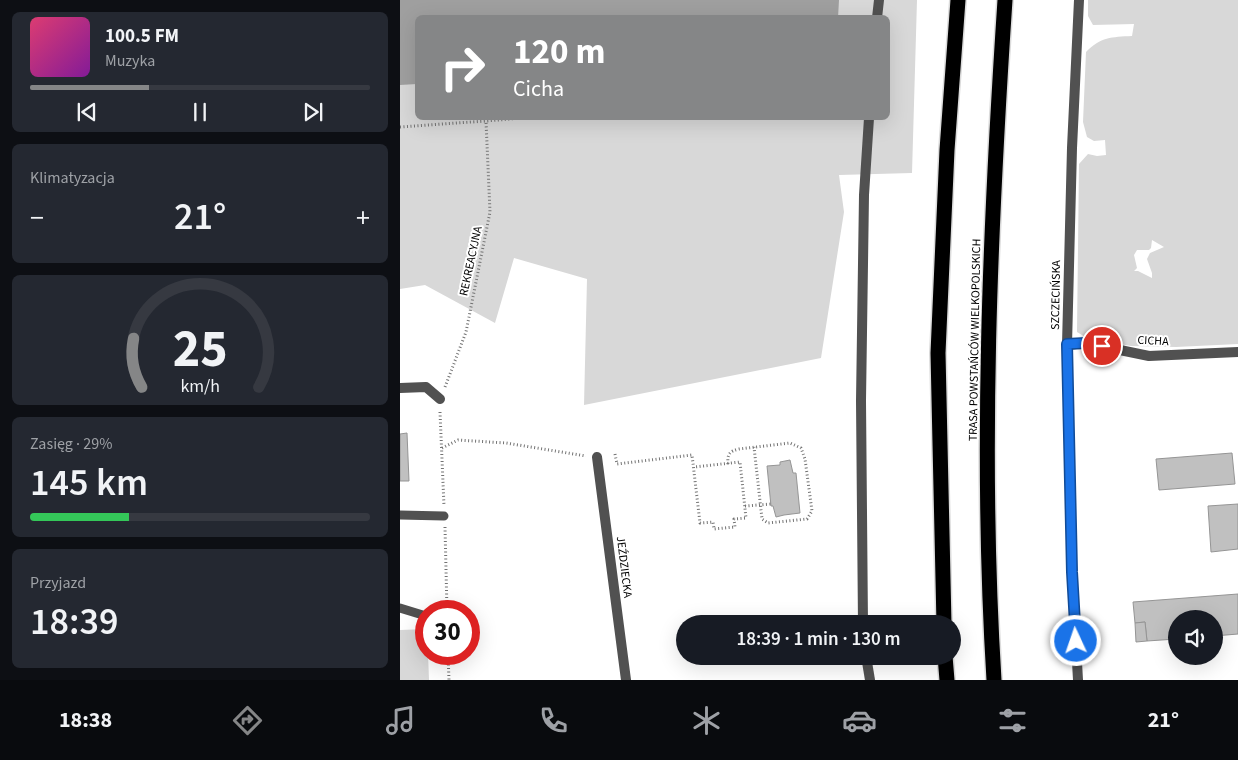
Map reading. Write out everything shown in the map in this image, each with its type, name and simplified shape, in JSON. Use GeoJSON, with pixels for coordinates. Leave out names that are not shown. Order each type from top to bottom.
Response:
{"type":"FeatureCollection","features":[{"type":"Feature","properties":{"kind":"highway"},"geometry":{"type":"LineString","coordinates":[[944,615],[938,353],[947,150],[958,0]]}},
{"type":"Feature","properties":{"kind":"highway","name":"TRASA POWSTAŃCÓW WIELKOPOLSKICH"},"geometry":{"type":"LineString","coordinates":[[994,680],[988,485],[988,353],[995,146],[1005,0]]}},
{"type":"Feature","properties":{"kind":"highway"},"geometry":{"type":"LineString","coordinates":[[945,665],[946,680]]}},
{"type":"Feature","properties":{"kind":"street"},"geometry":{"type":"LineString","coordinates":[[877,15],[879,0]]}},
{"type":"Feature","properties":{"kind":"street","name":"SZCZECIŃSKA"},"geometry":{"type":"LineString","coordinates":[[1078,680],[1072,572],[1067,344],[1072,148],[1079,0]]}},
{"type":"Feature","properties":{"kind":"street"},"geometry":{"type":"LineString","coordinates":[[863,615],[861,402],[864,195],[868,120]]}},
{"type":"Feature","properties":{"kind":"street","name":"CICHA"},"geometry":{"type":"LineString","coordinates":[[1067,344],[1086,343],[1149,356],[1238,352]]}},
{"type":"Feature","properties":{"kind":"street"},"geometry":{"type":"LineString","coordinates":[[400,388],[426,387],[440,399]]}},
{"type":"Feature","properties":{"kind":"street","name":"JEŹDZIECKA"},"geometry":{"type":"LineString","coordinates":[[597,457],[626,680]]}},
{"type":"Feature","properties":{"kind":"street"},"geometry":{"type":"LineString","coordinates":[[868,665],[870,680]]}},
{"type":"Feature","properties":{"kind":"lane"},"geometry":{"type":"LineString","coordinates":[[400,515],[444,516]]}},
{"type":"Feature","properties":{"kind":"lane"},"geometry":{"type":"LineString","coordinates":[[400,608],[415,613]]}},
{"type":"Feature","properties":{"kind":"path"},"geometry":{"type":"LineString","coordinates":[[400,126],[498,120]]}},
{"type":"Feature","properties":{"kind":"path","name":"REKREACYJNA"},"geometry":{"type":"LineString","coordinates":[[440,399],[466,332],[490,212],[486,121]]}},
{"type":"Feature","properties":{"kind":"path"},"geometry":{"type":"LineString","coordinates":[[442,448],[458,440],[496,442],[597,457]]}},
{"type":"Feature","properties":{"kind":"path"},"geometry":{"type":"LineString","coordinates":[[728,464],[729,452],[733,450],[754,447],[790,443],[801,448],[806,459],[812,511],[807,519],[768,523],[762,519],[754,447]]}},
{"type":"Feature","properties":{"kind":"path"},"geometry":{"type":"LineString","coordinates":[[615,454],[617,464],[692,455],[700,523],[713,522],[714,530],[735,527],[734,519],[746,518],[740,462],[694,467]]}},
{"type":"Feature","properties":{"kind":"path"},"geometry":{"type":"LineString","coordinates":[[745,506],[771,504]]}},
{"type":"Feature","properties":{"kind":"path"},"geometry":{"type":"LineString","coordinates":[[448,665],[449,680]]}},
{"type":"Feature","properties":{"kind":"shaded area"},"geometry":{"type":"Polygon","coordinates":[[[400,0],[917,0],[912,173],[839,175],[844,212],[821,358],[584,405],[587,279],[514,258],[495,323],[425,285],[400,289],[400,0]]]}},
{"type":"Feature","properties":{"kind":"shaded area"},"geometry":{"type":"Polygon","coordinates":[[[400,0],[839,0],[838,15],[415,15],[415,84],[400,85],[400,0]]]}},
{"type":"Feature","properties":{"kind":"shaded area"},"geometry":{"type":"Polygon","coordinates":[[[1088,0],[1238,0],[1238,344],[1176,347],[1131,346],[1087,338],[1077,332],[1079,164],[1088,154],[1106,155],[1105,140],[1094,141],[1087,137],[1083,122],[1086,52],[1097,43],[1107,39],[1132,36],[1134,24],[1093,25],[1088,16],[1088,0]],[[1152,240],[1149,250],[1137,250],[1134,255],[1137,268],[1134,271],[1152,278],[1147,259],[1150,253],[1164,247],[1152,240]]]}},
{"type":"Feature","properties":{"kind":"shaded area"},"geometry":{"type":"Polygon","coordinates":[[[415,629],[415,665],[428,665],[429,680],[400,680],[400,630],[415,629]]]}},
{"type":"Feature","properties":{"kind":"building"},"geometry":{"type":"Polygon","coordinates":[[[407,433],[409,481],[400,481],[400,434],[407,433]]]}},
{"type":"Feature","properties":{"kind":"building"},"geometry":{"type":"Polygon","coordinates":[[[1232,453],[1235,484],[1159,490],[1156,459],[1232,453]]]}},
{"type":"Feature","properties":{"kind":"building"},"geometry":{"type":"Polygon","coordinates":[[[790,460],[793,473],[796,473],[800,513],[776,517],[773,506],[771,506],[767,466],[780,465],[780,462],[790,460]]]}},
{"type":"Feature","properties":{"kind":"building"},"geometry":{"type":"Polygon","coordinates":[[[1238,504],[1238,549],[1211,552],[1208,506],[1238,504]]]}},
{"type":"Feature","properties":{"kind":"building"},"geometry":{"type":"Polygon","coordinates":[[[1238,594],[1238,634],[1223,635],[1223,610],[1168,610],[1168,640],[1147,641],[1145,622],[1135,623],[1133,602],[1238,594]]]}},
{"type":"Feature","properties":{"kind":"building"},"geometry":{"type":"Polygon","coordinates":[[[1145,622],[1147,641],[1136,642],[1135,623],[1145,622]]]}},
{"type":"Feature","properties":{"kind":"route"},"geometry":{"type":"LineString","coordinates":[[1076,641],[1072,572],[1067,344],[1086,343],[1102,346]]}}]}
